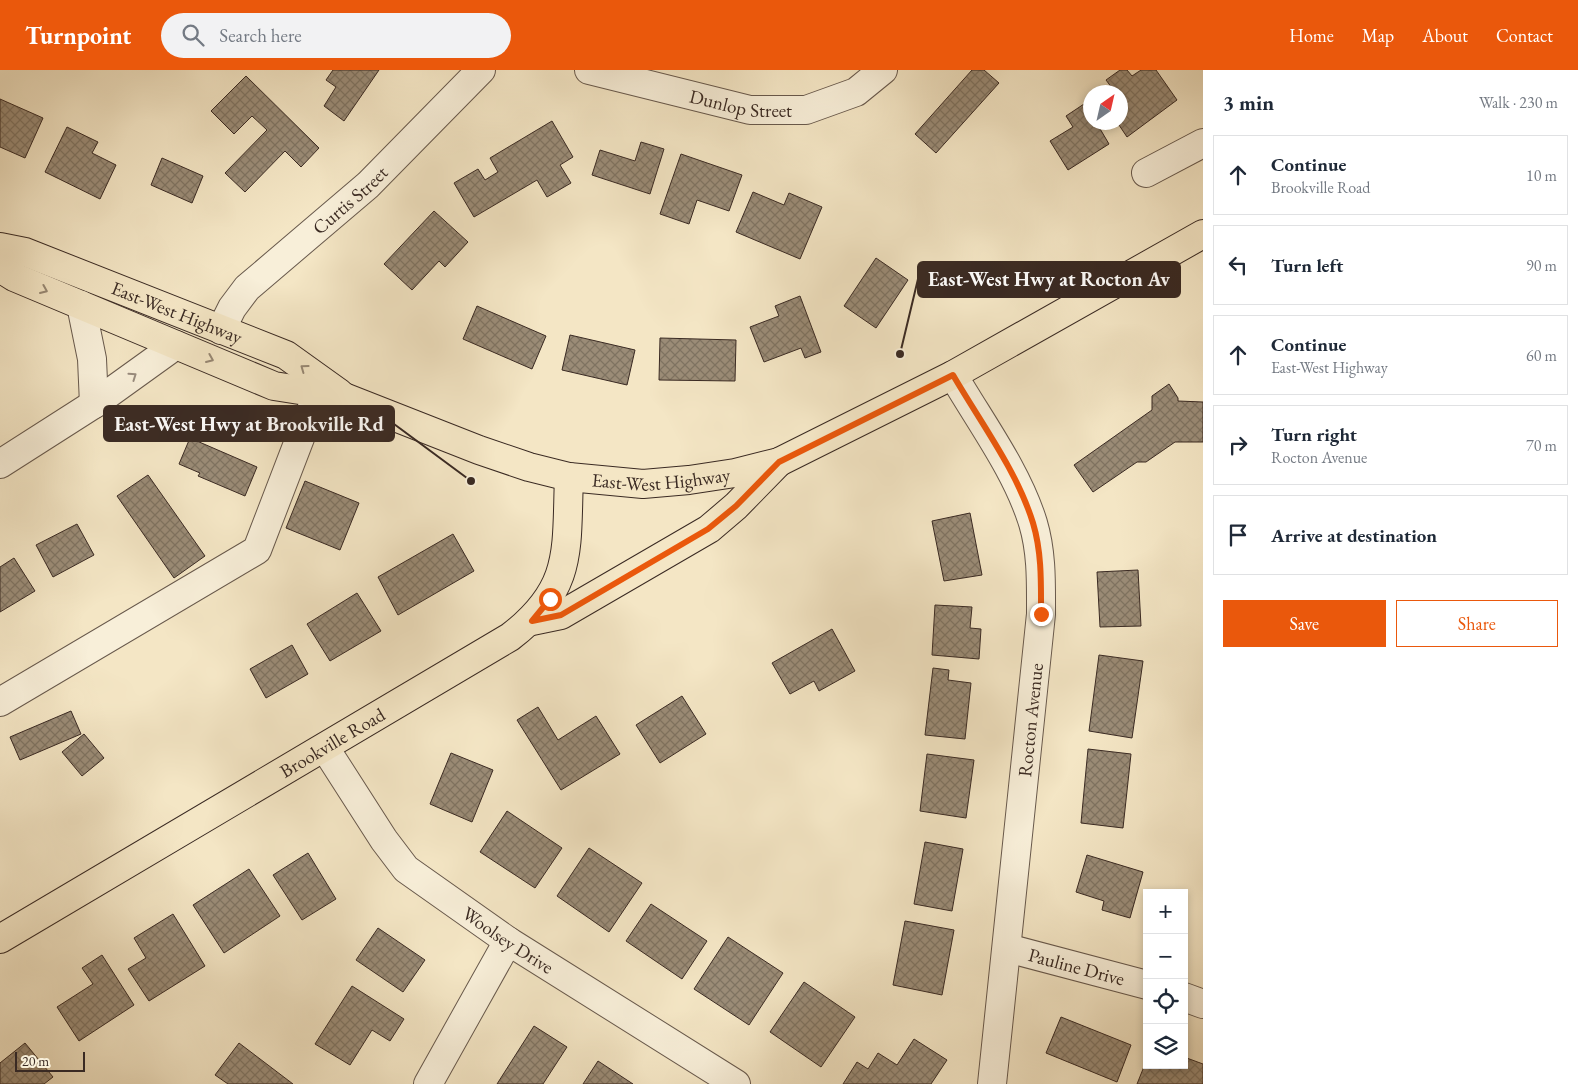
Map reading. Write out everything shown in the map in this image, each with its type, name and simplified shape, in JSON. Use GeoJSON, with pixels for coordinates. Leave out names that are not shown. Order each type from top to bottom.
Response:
{"type":"FeatureCollection","features":[{"type":"Feature","properties":{"kind":"main road","name":"East-West Highway"},"geometry":{"type":"LineString","coordinates":[[0,268],[14,278],[274,386],[344,397],[479,450],[569,477],[643,484],[735,473],[779,462],[953,375],[1203,234]]}},
{"type":"Feature","properties":{"kind":"main road","name":"East-West Highway"},"geometry":{"type":"LineString","coordinates":[[0,247],[25,252],[286,356],[344,397]]}},
{"type":"Feature","properties":{"kind":"main road"},"geometry":{"type":"LineString","coordinates":[[532,621],[561,615],[708,529],[736,506],[779,462]]}},
{"type":"Feature","properties":{"kind":"main road","name":"Brookville Road"},"geometry":{"type":"LineString","coordinates":[[0,939],[325,748],[510,637],[532,621],[550,599],[561,576],[566,552],[569,477]]}},
{"type":"Feature","properties":{"kind":"street","name":"Curtis Street"},"geometry":{"type":"LineString","coordinates":[[221,330],[232,308],[246,288],[368,185],[481,70]]}},
{"type":"Feature","properties":{"kind":"street","name":"Dunlop Street"},"geometry":{"type":"LineString","coordinates":[[590,70],[750,110],[806,110],[856,92],[883,70]]}},
{"type":"Feature","properties":{"kind":"street"},"geometry":{"type":"LineString","coordinates":[[1146,174],[1203,143]]}},
{"type":"Feature","properties":{"kind":"street"},"geometry":{"type":"LineString","coordinates":[[81,305],[92,359],[94,404]]}},
{"type":"Feature","properties":{"kind":"street"},"geometry":{"type":"LineString","coordinates":[[0,464],[94,404],[176,345]]}},
{"type":"Feature","properties":{"kind":"street","name":"Rocton Avenue"},"geometry":{"type":"LineString","coordinates":[[953,375],[1017,485],[1033,524],[1042,568],[1041,614],[992,1084]]}},
{"type":"Feature","properties":{"kind":"street"},"geometry":{"type":"LineString","coordinates":[[0,702],[257,550],[310,412],[344,397]]}},
{"type":"Feature","properties":{"kind":"street","name":"Woolsey Drive"},"geometry":{"type":"LineString","coordinates":[[325,748],[384,840],[406,869],[508,940],[736,1084]]}},
{"type":"Feature","properties":{"kind":"street"},"geometry":{"type":"LineString","coordinates":[[428,1084],[508,940]]}},
{"type":"Feature","properties":{"kind":"street","name":"Pauline Drive"},"geometry":{"type":"LineString","coordinates":[[1007,948],[1143,984]]}},
{"type":"Feature","properties":{"kind":"street"},"geometry":{"type":"LineString","coordinates":[[1188,998],[1203,1004]]}},
{"type":"Feature","properties":{"kind":"building"},"geometry":{"type":"Polygon","coordinates":[[[333,70],[379,70],[344,121],[324,106],[336,87],[326,80],[333,70]]]}},
{"type":"Feature","properties":{"kind":"building"},"geometry":{"type":"Polygon","coordinates":[[[972,70],[984,70],[999,83],[936,153],[915,134],[972,70]]]}},
{"type":"Feature","properties":{"kind":"building"},"geometry":{"type":"Polygon","coordinates":[[[1120,70],[1127,70],[1132,76],[1141,70],[1156,70],[1177,100],[1127,137],[1122,130],[1128,130],[1128,85],[1110,85],[1106,80],[1120,70]]]}},
{"type":"Feature","properties":{"kind":"building"},"geometry":{"type":"Polygon","coordinates":[[[246,76],[319,148],[301,167],[285,151],[245,192],[225,173],[267,130],[252,116],[234,134],[211,111],[246,76]]]}},
{"type":"Feature","properties":{"kind":"building"},"geometry":{"type":"Polygon","coordinates":[[[0,99],[43,118],[25,158],[0,147],[0,99]]]}},
{"type":"Feature","properties":{"kind":"building"},"geometry":{"type":"Polygon","coordinates":[[[1083,105],[1083,130],[1101,130],[1109,144],[1068,170],[1050,141],[1073,127],[1066,116],[1083,105]]]}},
{"type":"Feature","properties":{"kind":"building"},"geometry":{"type":"Polygon","coordinates":[[[552,121],[573,157],[560,165],[571,183],[547,197],[537,180],[474,217],[454,183],[478,169],[485,180],[498,172],[490,158],[552,121]]]}},
{"type":"Feature","properties":{"kind":"building"},"geometry":{"type":"Polygon","coordinates":[[[67,127],[98,142],[92,153],[116,165],[100,199],[45,172],[67,127]]]}},
{"type":"Feature","properties":{"kind":"building"},"geometry":{"type":"Polygon","coordinates":[[[641,142],[664,149],[650,194],[592,175],[600,150],[635,161],[641,142]]]}},
{"type":"Feature","properties":{"kind":"building"},"geometry":{"type":"Polygon","coordinates":[[[681,154],[742,175],[729,211],[697,200],[689,224],[660,214],[681,154]]]}},
{"type":"Feature","properties":{"kind":"building"},"geometry":{"type":"Polygon","coordinates":[[[162,158],[203,176],[192,203],[151,185],[162,158]]]}},
{"type":"Feature","properties":{"kind":"building"},"geometry":{"type":"Polygon","coordinates":[[[753,192],[784,205],[789,193],[822,207],[800,259],[736,232],[753,192]]]}},
{"type":"Feature","properties":{"kind":"building"},"geometry":{"type":"Polygon","coordinates":[[[434,211],[468,242],[445,267],[439,261],[412,290],[384,264],[434,211]]]}},
{"type":"Feature","properties":{"kind":"building"},"geometry":{"type":"Polygon","coordinates":[[[876,258],[908,280],[876,328],[844,306],[876,258]]]}},
{"type":"Feature","properties":{"kind":"building"},"geometry":{"type":"Polygon","coordinates":[[[800,296],[821,352],[805,358],[801,348],[764,362],[750,327],[779,316],[775,306],[800,296]]]}},
{"type":"Feature","properties":{"kind":"building"},"geometry":{"type":"Polygon","coordinates":[[[477,306],[546,336],[532,369],[463,339],[477,306]]]}},
{"type":"Feature","properties":{"kind":"building"},"geometry":{"type":"Polygon","coordinates":[[[570,335],[635,350],[627,385],[562,370],[570,335]]]}},
{"type":"Feature","properties":{"kind":"building"},"geometry":{"type":"Polygon","coordinates":[[[660,338],[736,340],[735,381],[659,380],[660,338]]]}},
{"type":"Feature","properties":{"kind":"building"},"geometry":{"type":"Polygon","coordinates":[[[1169,384],[1178,401],[1203,402],[1203,442],[1175,442],[1146,462],[1137,462],[1093,492],[1074,465],[1152,410],[1152,396],[1169,384]]]}},
{"type":"Feature","properties":{"kind":"building"},"geometry":{"type":"Polygon","coordinates":[[[190,438],[257,467],[245,496],[198,476],[200,473],[179,464],[190,438]]]}},
{"type":"Feature","properties":{"kind":"building"},"geometry":{"type":"Polygon","coordinates":[[[148,475],[205,556],[174,578],[117,496],[148,475]]]}},
{"type":"Feature","properties":{"kind":"building"},"geometry":{"type":"Polygon","coordinates":[[[305,481],[359,503],[340,550],[286,528],[305,481]]]}},
{"type":"Feature","properties":{"kind":"building"},"geometry":{"type":"Polygon","coordinates":[[[970,513],[982,575],[944,581],[932,521],[970,513]]]}},
{"type":"Feature","properties":{"kind":"building"},"geometry":{"type":"Polygon","coordinates":[[[77,524],[94,555],[53,577],[36,545],[77,524]]]}},
{"type":"Feature","properties":{"kind":"building"},"geometry":{"type":"Polygon","coordinates":[[[453,534],[474,571],[398,615],[378,577],[453,534]]]}},
{"type":"Feature","properties":{"kind":"building"},"geometry":{"type":"Polygon","coordinates":[[[14,558],[35,591],[0,612],[0,567],[14,558]]]}},
{"type":"Feature","properties":{"kind":"building"},"geometry":{"type":"Polygon","coordinates":[[[1138,570],[1141,626],[1100,627],[1097,572],[1138,570]]]}},
{"type":"Feature","properties":{"kind":"building"},"geometry":{"type":"Polygon","coordinates":[[[357,593],[381,631],[330,661],[307,624],[357,593]]]}},
{"type":"Feature","properties":{"kind":"building"},"geometry":{"type":"Polygon","coordinates":[[[935,605],[972,607],[970,628],[981,629],[979,659],[932,655],[935,605]]]}},
{"type":"Feature","properties":{"kind":"building"},"geometry":{"type":"Polygon","coordinates":[[[832,629],[855,671],[819,691],[814,681],[790,694],[772,663],[832,629]]]}},
{"type":"Feature","properties":{"kind":"building"},"geometry":{"type":"Polygon","coordinates":[[[292,645],[308,674],[266,698],[250,669],[292,645]]]}},
{"type":"Feature","properties":{"kind":"building"},"geometry":{"type":"Polygon","coordinates":[[[1099,655],[1143,661],[1132,738],[1089,731],[1099,655]]]}},
{"type":"Feature","properties":{"kind":"building"},"geometry":{"type":"Polygon","coordinates":[[[933,668],[949,670],[948,680],[971,683],[965,739],[925,735],[933,668]]]}},
{"type":"Feature","properties":{"kind":"building"},"geometry":{"type":"Polygon","coordinates":[[[682,696],[706,734],[660,763],[636,725],[682,696]]]}},
{"type":"Feature","properties":{"kind":"building"},"geometry":{"type":"Polygon","coordinates":[[[538,707],[558,740],[596,716],[620,754],[561,790],[517,720],[538,707]]]}},
{"type":"Feature","properties":{"kind":"building"},"geometry":{"type":"Polygon","coordinates":[[[71,711],[81,734],[20,760],[10,737],[71,711]]]}},
{"type":"Feature","properties":{"kind":"building"},"geometry":{"type":"Polygon","coordinates":[[[84,734],[104,758],[82,776],[62,752],[84,734]]]}},
{"type":"Feature","properties":{"kind":"building"},"geometry":{"type":"Polygon","coordinates":[[[1088,749],[1131,754],[1123,828],[1081,823],[1088,749]]]}},
{"type":"Feature","properties":{"kind":"building"},"geometry":{"type":"Polygon","coordinates":[[[451,753],[493,770],[472,822],[430,804],[451,753]]]}},
{"type":"Feature","properties":{"kind":"building"},"geometry":{"type":"Polygon","coordinates":[[[927,754],[974,760],[966,818],[920,811],[927,754]]]}},
{"type":"Feature","properties":{"kind":"building"},"geometry":{"type":"Polygon","coordinates":[[[507,811],[562,848],[535,888],[480,852],[507,811]]]}},
{"type":"Feature","properties":{"kind":"building"},"geometry":{"type":"Polygon","coordinates":[[[925,842],[963,849],[952,911],[914,904],[925,842]]]}},
{"type":"Feature","properties":{"kind":"building"},"geometry":{"type":"Polygon","coordinates":[[[589,848],[642,883],[609,932],[557,896],[589,848]]]}},
{"type":"Feature","properties":{"kind":"building"},"geometry":{"type":"Polygon","coordinates":[[[308,853],[336,899],[302,920],[273,875],[308,853]]]}},
{"type":"Feature","properties":{"kind":"building"},"geometry":{"type":"Polygon","coordinates":[[[1087,855],[1143,872],[1130,918],[1102,910],[1104,901],[1076,892],[1087,855]]]}},
{"type":"Feature","properties":{"kind":"building"},"geometry":{"type":"Polygon","coordinates":[[[249,869],[280,916],[224,953],[193,905],[249,869]]]}},
{"type":"Feature","properties":{"kind":"building"},"geometry":{"type":"Polygon","coordinates":[[[651,904],[707,941],[682,979],[626,941],[651,904]]]}},
{"type":"Feature","properties":{"kind":"building"},"geometry":{"type":"Polygon","coordinates":[[[173,914],[205,966],[149,1001],[128,969],[146,958],[134,938],[173,914]]]}},
{"type":"Feature","properties":{"kind":"building"},"geometry":{"type":"Polygon","coordinates":[[[905,921],[954,930],[942,995],[893,985],[905,921]]]}},
{"type":"Feature","properties":{"kind":"building"},"geometry":{"type":"Polygon","coordinates":[[[378,928],[425,960],[403,992],[356,960],[378,928]]]}},
{"type":"Feature","properties":{"kind":"building"},"geometry":{"type":"Polygon","coordinates":[[[728,937],[783,973],[749,1025],[694,989],[728,937]]]}},
{"type":"Feature","properties":{"kind":"building"},"geometry":{"type":"Polygon","coordinates":[[[102,955],[134,1005],[79,1041],[57,1007],[93,984],[82,968],[102,955]]]}},
{"type":"Feature","properties":{"kind":"building"},"geometry":{"type":"Polygon","coordinates":[[[804,982],[855,1017],[821,1067],[770,1032],[804,982]]]}},
{"type":"Feature","properties":{"kind":"building"},"geometry":{"type":"Polygon","coordinates":[[[352,986],[404,1019],[390,1041],[372,1030],[350,1065],[315,1044],[352,986]]]}},
{"type":"Feature","properties":{"kind":"building"},"geometry":{"type":"Polygon","coordinates":[[[1061,1017],[1131,1045],[1117,1082],[1046,1053],[1061,1017]]]}},
{"type":"Feature","properties":{"kind":"building"},"geometry":{"type":"Polygon","coordinates":[[[534,1026],[567,1047],[543,1084],[497,1084],[534,1026]]]}},
{"type":"Feature","properties":{"kind":"building"},"geometry":{"type":"Polygon","coordinates":[[[914,1039],[947,1060],[931,1084],[843,1084],[857,1062],[868,1069],[878,1053],[897,1065],[914,1039]]]}},
{"type":"Feature","properties":{"kind":"building"},"geometry":{"type":"Polygon","coordinates":[[[25,1043],[53,1077],[44,1084],[0,1084],[0,1063],[25,1043]]]}},
{"type":"Feature","properties":{"kind":"building"},"geometry":{"type":"Polygon","coordinates":[[[239,1043],[293,1084],[228,1084],[215,1075],[239,1043]]]}},
{"type":"Feature","properties":{"kind":"building"},"geometry":{"type":"Polygon","coordinates":[[[1188,1058],[1203,1064],[1203,1084],[1137,1084],[1143,1069],[1188,1069],[1188,1058]]]}},
{"type":"Feature","properties":{"kind":"building"},"geometry":{"type":"Polygon","coordinates":[[[598,1061],[633,1084],[583,1084],[598,1061]]]}},
{"type":"Feature","properties":{"kind":"place","name":"East-West Hwy at Rocton Av"},"geometry":{"type":"Point","coordinates":[900,354]}},
{"type":"Feature","properties":{"kind":"place","name":"East-West Hwy at Brookville Rd"},"geometry":{"type":"Point","coordinates":[471,481]}},
{"type":"Feature","properties":{"kind":"route"},"geometry":{"type":"LineString","coordinates":[[550,599],[532,621],[561,615],[708,529],[736,506],[779,462],[953,375],[1017,485],[1033,524],[1042,568],[1041,614]]}}]}
